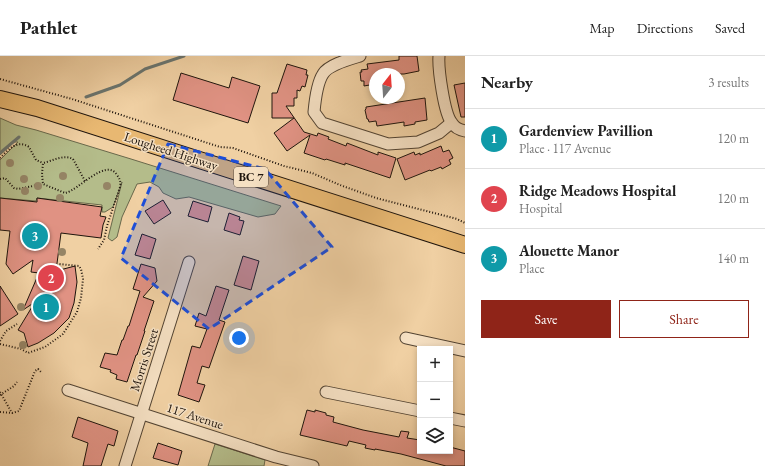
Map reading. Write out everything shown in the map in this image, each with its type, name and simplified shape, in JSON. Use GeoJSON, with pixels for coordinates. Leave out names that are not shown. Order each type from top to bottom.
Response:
{"type":"FeatureCollection","features":[{"type":"Feature","properties":{"kind":"highway","name":"Lougheed Highway"},"geometry":{"type":"LineString","coordinates":[[0,94],[36,108]]}},
{"type":"Feature","properties":{"kind":"highway","name":"Lougheed Highway"},"geometry":{"type":"LineString","coordinates":[[0,98],[36,108],[465,246]]}},
{"type":"Feature","properties":{"kind":"street"},"geometry":{"type":"LineString","coordinates":[[360,56],[330,68],[323,74],[316,95],[314,112],[322,122],[388,144],[418,142],[439,132],[451,123]]}},
{"type":"Feature","properties":{"kind":"street"},"geometry":{"type":"LineString","coordinates":[[439,56],[438,65],[444,102],[451,123],[458,129],[465,131]]}},
{"type":"Feature","properties":{"kind":"street","name":"Morris Street"},"geometry":{"type":"LineString","coordinates":[[125,466],[189,262]]}},
{"type":"Feature","properties":{"kind":"street"},"geometry":{"type":"LineString","coordinates":[[406,338],[465,351]]}},
{"type":"Feature","properties":{"kind":"street","name":"117 Avenue"},"geometry":{"type":"LineString","coordinates":[[68,390],[141,413],[275,462],[313,466]]}},
{"type":"Feature","properties":{"kind":"street"},"geometry":{"type":"LineString","coordinates":[[326,392],[417,410]]}},
{"type":"Feature","properties":{"kind":"street"},"geometry":{"type":"LineString","coordinates":[[453,419],[465,421]]}},
{"type":"Feature","properties":{"kind":"path"},"geometry":{"type":"LineString","coordinates":[[0,79],[72,99],[220,147],[233,148],[284,166],[312,173],[376,198],[457,218],[465,223]]}},
{"type":"Feature","properties":{"kind":"path"},"geometry":{"type":"LineString","coordinates":[[0,158],[9,149],[20,144],[29,147],[36,160],[43,164],[64,157],[69,157],[73,159],[84,181]]}},
{"type":"Feature","properties":{"kind":"path"},"geometry":{"type":"LineString","coordinates":[[43,164],[43,184]]}},
{"type":"Feature","properties":{"kind":"path"},"geometry":{"type":"LineString","coordinates":[[0,179],[6,178],[14,188],[18,189],[43,184],[68,193],[100,171],[110,170],[117,174],[121,183],[104,240],[98,249]]}},
{"type":"Feature","properties":{"kind":"path"},"geometry":{"type":"LineString","coordinates":[[17,324],[6,331],[0,342],[21,349],[27,353],[40,350],[52,343],[65,332],[79,306],[82,293],[83,276],[81,268],[78,265],[59,264]]}},
{"type":"Feature","properties":{"kind":"path"},"geometry":{"type":"LineString","coordinates":[[0,412],[12,413],[21,410],[36,370],[38,368],[42,373]]}},
{"type":"Feature","properties":{"kind":"path"},"geometry":{"type":"LineString","coordinates":[[12,413],[0,394],[14,386],[17,382]]}},
{"type":"Feature","properties":{"kind":"highlighted area"},"geometry":{"type":"Polygon","coordinates":[[[168,144],[265,169],[332,247],[209,329],[121,258],[168,144]]]}},
{"type":"Feature","properties":{"kind":"green space"},"geometry":{"type":"Polygon","coordinates":[[[0,118],[16,125],[281,206],[275,214],[258,217],[189,197],[176,199],[163,193],[159,187],[150,182],[137,184],[122,217],[117,237],[112,241],[108,238],[122,182],[113,207],[105,212],[102,212],[102,205],[37,198],[36,201],[0,198],[0,160],[18,142],[14,142],[0,155],[0,118]]]}},
{"type":"Feature","properties":{"kind":"green space"},"geometry":{"type":"Polygon","coordinates":[[[215,444],[265,460],[264,466],[208,466],[215,444]]]}},
{"type":"Feature","properties":{"kind":"building"},"geometry":{"type":"Polygon","coordinates":[[[399,56],[417,56],[419,71],[405,74],[405,68],[369,68],[369,85],[364,86],[364,81],[361,81],[360,72],[362,72],[361,70],[368,69],[367,64],[399,60],[399,56]]]}},
{"type":"Feature","properties":{"kind":"building"},"geometry":{"type":"Polygon","coordinates":[[[287,64],[307,70],[306,75],[308,75],[305,87],[302,86],[300,91],[297,90],[297,98],[294,98],[294,106],[286,106],[304,132],[317,136],[318,133],[329,137],[328,139],[346,146],[347,143],[378,155],[378,152],[396,158],[390,178],[345,163],[345,165],[304,153],[310,135],[287,151],[274,133],[294,118],[272,118],[272,93],[277,93],[287,64]]]}},
{"type":"Feature","properties":{"kind":"building"},"geometry":{"type":"Polygon","coordinates":[[[181,73],[229,88],[232,77],[260,86],[248,123],[173,100],[181,73]]]}},
{"type":"Feature","properties":{"kind":"building"},"geometry":{"type":"Polygon","coordinates":[[[465,83],[465,117],[461,117],[454,85],[465,83]]]}},
{"type":"Feature","properties":{"kind":"building"},"geometry":{"type":"Polygon","coordinates":[[[425,98],[427,120],[404,126],[404,122],[377,126],[376,121],[369,122],[367,119],[365,110],[366,107],[386,104],[405,104],[405,101],[425,98]]]}},
{"type":"Feature","properties":{"kind":"building"},"geometry":{"type":"Polygon","coordinates":[[[441,146],[443,152],[449,150],[453,158],[449,160],[451,164],[442,169],[441,167],[431,171],[430,170],[405,180],[397,159],[414,152],[415,155],[420,153],[420,155],[441,146]]]}},
{"type":"Feature","properties":{"kind":"building"},"geometry":{"type":"Polygon","coordinates":[[[0,198],[37,202],[37,198],[102,207],[100,216],[106,217],[101,238],[61,233],[56,271],[75,266],[77,282],[74,303],[69,318],[54,333],[38,343],[28,347],[24,333],[18,330],[35,302],[23,310],[39,273],[31,272],[33,260],[13,274],[6,264],[10,231],[0,230],[0,198]]]}},
{"type":"Feature","properties":{"kind":"building"},"geometry":{"type":"Polygon","coordinates":[[[163,200],[171,213],[154,224],[145,211],[163,200]]]}},
{"type":"Feature","properties":{"kind":"building"},"geometry":{"type":"Polygon","coordinates":[[[193,201],[212,207],[208,222],[188,216],[193,201]]]}},
{"type":"Feature","properties":{"kind":"building"},"geometry":{"type":"Polygon","coordinates":[[[229,213],[240,217],[239,220],[244,221],[240,235],[224,230],[229,213]]]}},
{"type":"Feature","properties":{"kind":"building"},"geometry":{"type":"Polygon","coordinates":[[[142,234],[156,239],[150,259],[135,255],[142,234]]]}},
{"type":"Feature","properties":{"kind":"building"},"geometry":{"type":"Polygon","coordinates":[[[243,256],[259,261],[251,290],[234,285],[243,256]]]}},
{"type":"Feature","properties":{"kind":"building"},"geometry":{"type":"Polygon","coordinates":[[[141,264],[155,268],[157,281],[143,297],[154,301],[127,382],[116,379],[117,375],[110,372],[111,370],[100,367],[105,353],[117,355],[129,326],[140,291],[133,289],[141,264]]]}},
{"type":"Feature","properties":{"kind":"building"},"geometry":{"type":"Polygon","coordinates":[[[0,286],[18,314],[0,326],[0,286]]]}},
{"type":"Feature","properties":{"kind":"building"},"geometry":{"type":"Polygon","coordinates":[[[216,286],[229,290],[219,320],[225,322],[209,368],[202,366],[197,383],[205,385],[199,402],[178,395],[192,346],[200,348],[207,329],[195,326],[199,313],[206,316],[216,286]]]}},
{"type":"Feature","properties":{"kind":"building"},"geometry":{"type":"Polygon","coordinates":[[[307,410],[315,412],[315,410],[334,417],[333,422],[363,430],[399,437],[401,431],[409,432],[407,438],[417,440],[417,454],[453,454],[453,448],[465,451],[465,466],[446,466],[401,454],[365,448],[366,445],[349,441],[347,446],[300,435],[307,410]]]}},
{"type":"Feature","properties":{"kind":"building"},"geometry":{"type":"Polygon","coordinates":[[[78,417],[118,431],[114,446],[108,444],[101,466],[83,466],[88,443],[72,437],[78,417]]]}},
{"type":"Feature","properties":{"kind":"building"},"geometry":{"type":"Polygon","coordinates":[[[158,443],[182,451],[178,465],[153,458],[158,443]]]}},
{"type":"Feature","properties":{"kind":"waterway"},"geometry":{"type":"LineString","coordinates":[[86,97],[120,85],[145,69],[184,56]]}},
{"type":"Feature","properties":{"kind":"waterway"},"geometry":{"type":"LineString","coordinates":[[0,153],[19,137]]}},
{"type":"Feature","properties":{"kind":"place","name":"Alouette Manor"},"geometry":{"type":"Point","coordinates":[35,236]}},
{"type":"Feature","properties":{"kind":"place","name":"Ridge Meadows Hospital"},"geometry":{"type":"Point","coordinates":[51,278]}},
{"type":"Feature","properties":{"kind":"place","name":"Gardenview Pavillion"},"geometry":{"type":"Point","coordinates":[46,307]}}]}
